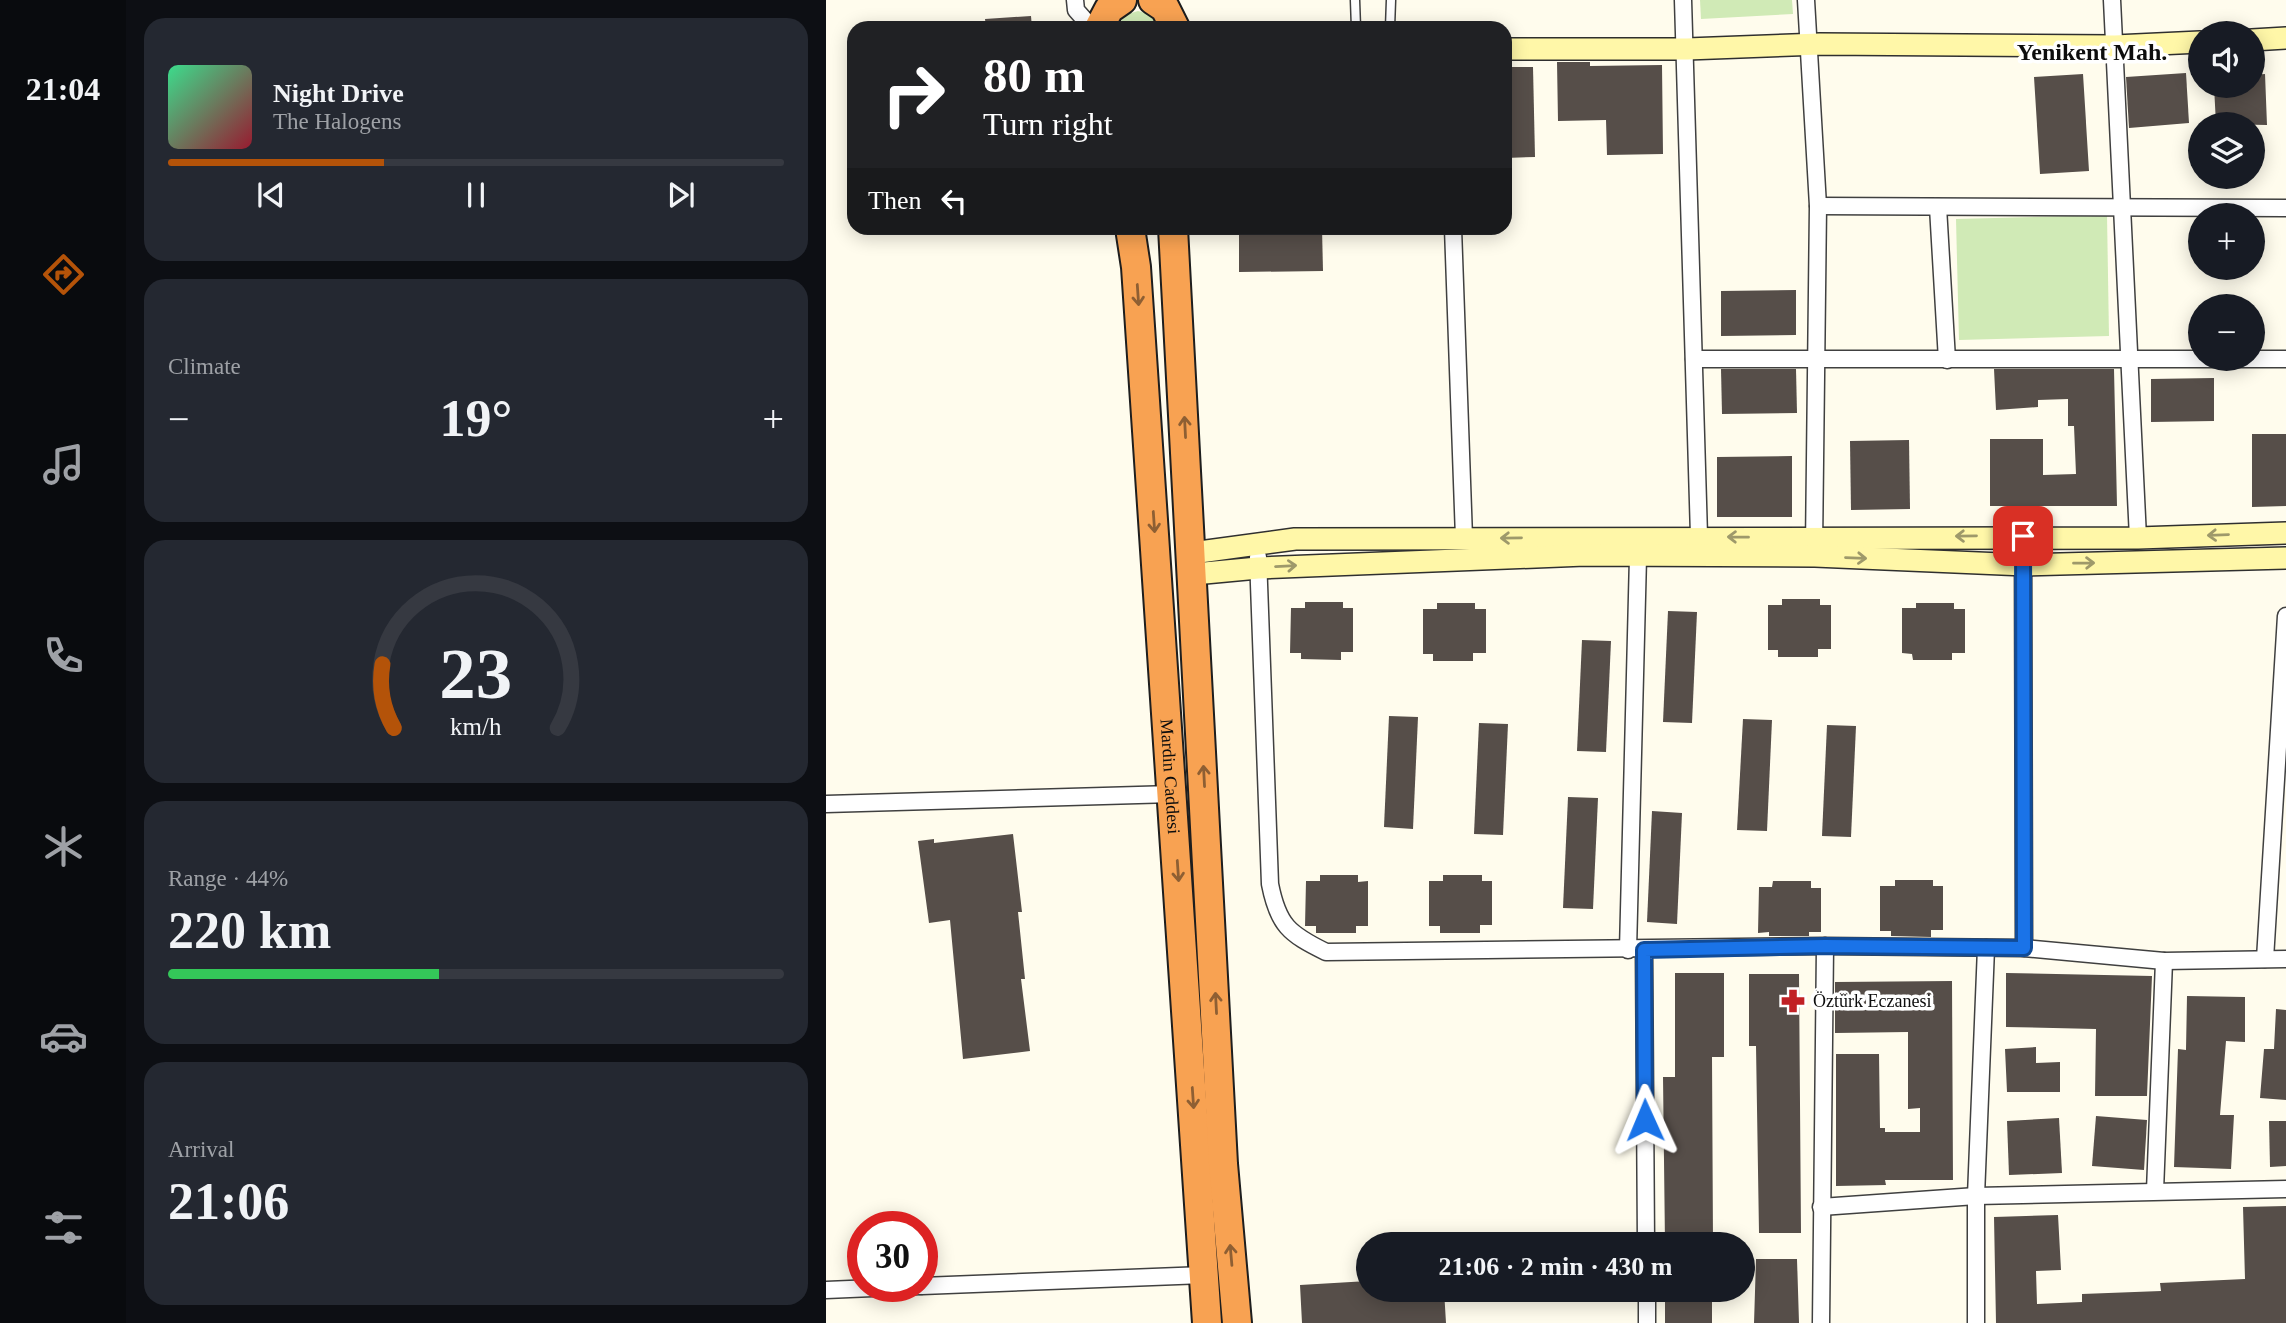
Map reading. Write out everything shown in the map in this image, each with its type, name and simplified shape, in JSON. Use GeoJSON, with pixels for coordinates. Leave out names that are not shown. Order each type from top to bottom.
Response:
{"type":"FeatureCollection","features":[{"type":"Feature","properties":{"kind":"highway","name":"Mardin Caddesi"},"geometry":{"type":"LineString","coordinates":[[1131,235],[1137,281],[1173,794],[1207,1323]]}},
{"type":"Feature","properties":{"kind":"highway","name":"Mardin Caddesi"},"geometry":{"type":"LineString","coordinates":[[1173,235],[1223,1164],[1237,1323]]}},
{"type":"Feature","properties":{"kind":"street"},"geometry":{"type":"LineString","coordinates":[[1075,0],[1076,10],[1104,15]]}},
{"type":"Feature","properties":{"kind":"street"},"geometry":{"type":"LineString","coordinates":[[1683,0],[1687,49],[1699,536]]}},
{"type":"Feature","properties":{"kind":"street"},"geometry":{"type":"LineString","coordinates":[[1806,0],[1818,206],[1815,547]]}},
{"type":"Feature","properties":{"kind":"street"},"geometry":{"type":"LineString","coordinates":[[2112,0],[2138,538]]}},
{"type":"Feature","properties":{"kind":"street"},"geometry":{"type":"LineString","coordinates":[[2265,39],[2286,38]]}},
{"type":"Feature","properties":{"kind":"street"},"geometry":{"type":"LineString","coordinates":[[1512,49],[1687,49],[1807,44],[2115,46],[2188,43]]}},
{"type":"Feature","properties":{"kind":"street"},"geometry":{"type":"LineString","coordinates":[[1818,206],[2286,208]]}},
{"type":"Feature","properties":{"kind":"street"},"geometry":{"type":"LineString","coordinates":[[1938,207],[1947,360]]}},
{"type":"Feature","properties":{"kind":"street"},"geometry":{"type":"LineString","coordinates":[[1453,235],[1464,538]]}},
{"type":"Feature","properties":{"kind":"street"},"geometry":{"type":"LineString","coordinates":[[1694,359],[2286,359]]}},
{"type":"Feature","properties":{"kind":"street"},"geometry":{"type":"LineString","coordinates":[[1193,563],[1258,568],[1474,558],[1638,557],[2023,536],[2138,538],[2286,533]]}},
{"type":"Feature","properties":{"kind":"street"},"geometry":{"type":"LineString","coordinates":[[1193,563],[1257,544],[1295,539],[1699,536],[2025,565],[2286,558]]}},
{"type":"Feature","properties":{"kind":"street"},"geometry":{"type":"LineString","coordinates":[[2023,536],[2024,948]]}},
{"type":"Feature","properties":{"kind":"street"},"geometry":{"type":"LineString","coordinates":[[1257,544],[1270,884],[1276,913],[1285,925],[1298,938],[1326,952],[1825,946],[2024,948],[2164,961],[2286,959]]}},
{"type":"Feature","properties":{"kind":"street"},"geometry":{"type":"LineString","coordinates":[[1638,557],[1636,950],[1646,1232]]}},
{"type":"Feature","properties":{"kind":"street"},"geometry":{"type":"LineString","coordinates":[[2265,959],[2286,616]]}},
{"type":"Feature","properties":{"kind":"street"},"geometry":{"type":"LineString","coordinates":[[826,804],[1173,794]]}},
{"type":"Feature","properties":{"kind":"street"},"geometry":{"type":"LineString","coordinates":[[1821,1323],[1825,946]]}},
{"type":"Feature","properties":{"kind":"street"},"geometry":{"type":"LineString","coordinates":[[1976,1323],[1976,1196],[1986,948]]}},
{"type":"Feature","properties":{"kind":"street"},"geometry":{"type":"LineString","coordinates":[[2155,1191],[2164,961]]}},
{"type":"Feature","properties":{"kind":"street"},"geometry":{"type":"LineString","coordinates":[[1821,1208],[1976,1196],[2286,1189]]}},
{"type":"Feature","properties":{"kind":"street"},"geometry":{"type":"LineString","coordinates":[[938,1285],[1204,1275]]}},
{"type":"Feature","properties":{"kind":"street"},"geometry":{"type":"LineString","coordinates":[[826,1290],[847,1289]]}},
{"type":"Feature","properties":{"kind":"street"},"geometry":{"type":"LineString","coordinates":[[1647,1302],[1647,1323]]}},
{"type":"Feature","properties":{"kind":"lane"},"geometry":{"type":"LineString","coordinates":[[1355,0],[1356,21]]}},
{"type":"Feature","properties":{"kind":"lane"},"geometry":{"type":"LineString","coordinates":[[1390,21],[1391,0]]}},
{"type":"Feature","properties":{"kind":"green space"},"geometry":{"type":"Polygon","coordinates":[[[1700,0],[1792,0],[1793,14],[1701,19],[1700,0]]]}},
{"type":"Feature","properties":{"kind":"green space"},"geometry":{"type":"Polygon","coordinates":[[[1138,11],[1152,15],[1156,21],[1121,21],[1125,15],[1138,11]]]}},
{"type":"Feature","properties":{"kind":"green space"},"geometry":{"type":"Polygon","coordinates":[[[2107,215],[2109,336],[1959,340],[1956,219],[2107,215]]]}},
{"type":"Feature","properties":{"kind":"building"},"geometry":{"type":"Polygon","coordinates":[[[1031,16],[1031,21],[985,21],[1031,16]]]}},
{"type":"Feature","properties":{"kind":"building"},"geometry":{"type":"Polygon","coordinates":[[[1557,62],[1590,62],[1590,66],[1662,65],[1663,154],[1607,155],[1606,120],[1558,121],[1557,62]]]}},
{"type":"Feature","properties":{"kind":"building"},"geometry":{"type":"Polygon","coordinates":[[[1512,67],[1533,67],[1535,157],[1512,158],[1512,67]]]}},
{"type":"Feature","properties":{"kind":"building"},"geometry":{"type":"Polygon","coordinates":[[[2186,73],[2188,123],[2129,128],[2126,77],[2186,73]]]}},
{"type":"Feature","properties":{"kind":"building"},"geometry":{"type":"Polygon","coordinates":[[[2083,74],[2089,171],[2040,174],[2034,77],[2083,74]]]}},
{"type":"Feature","properties":{"kind":"building"},"geometry":{"type":"Polygon","coordinates":[[[2265,74],[2267,125],[2265,112],[2215,112],[2215,98],[2265,98],[2265,74]]]}},
{"type":"Feature","properties":{"kind":"building"},"geometry":{"type":"Polygon","coordinates":[[[1239,235],[1322,235],[1323,271],[1239,272],[1239,235]]]}},
{"type":"Feature","properties":{"kind":"building"},"geometry":{"type":"Polygon","coordinates":[[[1796,290],[1796,335],[1721,336],[1721,291],[1796,290]]]}},
{"type":"Feature","properties":{"kind":"building"},"geometry":{"type":"Polygon","coordinates":[[[1721,369],[1796,369],[1797,413],[1722,414],[1721,369]]]}},
{"type":"Feature","properties":{"kind":"building"},"geometry":{"type":"Polygon","coordinates":[[[1994,369],[2114,369],[2117,506],[1990,506],[1990,439],[2043,439],[2043,475],[2076,474],[2074,426],[2068,426],[2068,399],[2038,400],[2038,407],[1996,410],[1994,369]]]}},
{"type":"Feature","properties":{"kind":"building"},"geometry":{"type":"Polygon","coordinates":[[[2214,378],[2214,421],[2151,422],[2151,379],[2214,378]]]}},
{"type":"Feature","properties":{"kind":"building"},"geometry":{"type":"Polygon","coordinates":[[[2252,434],[2286,434],[2286,506],[2252,507],[2252,434]]]}},
{"type":"Feature","properties":{"kind":"building"},"geometry":{"type":"Polygon","coordinates":[[[1909,440],[1910,509],[1851,510],[1850,441],[1909,440]]]}},
{"type":"Feature","properties":{"kind":"building"},"geometry":{"type":"Polygon","coordinates":[[[1792,456],[1792,517],[1717,517],[1717,457],[1792,456]]]}},
{"type":"Feature","properties":{"kind":"building"},"geometry":{"type":"Polygon","coordinates":[[[1782,599],[1820,599],[1820,605],[1831,605],[1831,649],[1818,649],[1818,657],[1778,657],[1778,650],[1768,650],[1768,605],[1782,605],[1782,599]]]}},
{"type":"Feature","properties":{"kind":"building"},"geometry":{"type":"Polygon","coordinates":[[[1305,602],[1343,602],[1343,608],[1353,608],[1353,652],[1341,652],[1341,660],[1301,659],[1301,653],[1290,653],[1291,608],[1305,608],[1305,602]]]}},
{"type":"Feature","properties":{"kind":"building"},"geometry":{"type":"Polygon","coordinates":[[[1437,603],[1475,603],[1475,609],[1486,609],[1486,653],[1473,653],[1473,661],[1433,661],[1433,654],[1423,654],[1423,609],[1437,609],[1437,603]]]}},
{"type":"Feature","properties":{"kind":"building"},"geometry":{"type":"Polygon","coordinates":[[[1916,603],[1954,603],[1954,609],[1965,609],[1965,653],[1952,653],[1952,660],[1913,660],[1912,654],[1902,653],[1902,608],[1916,608],[1916,603]]]}},
{"type":"Feature","properties":{"kind":"building"},"geometry":{"type":"Polygon","coordinates":[[[1668,611],[1697,612],[1692,723],[1663,722],[1668,611]]]}},
{"type":"Feature","properties":{"kind":"building"},"geometry":{"type":"Polygon","coordinates":[[[1582,640],[1611,641],[1606,752],[1577,751],[1582,640]]]}},
{"type":"Feature","properties":{"kind":"building"},"geometry":{"type":"Polygon","coordinates":[[[1389,716],[1418,717],[1413,829],[1384,827],[1389,716]]]}},
{"type":"Feature","properties":{"kind":"building"},"geometry":{"type":"Polygon","coordinates":[[[1743,719],[1772,720],[1767,831],[1737,830],[1743,719]]]}},
{"type":"Feature","properties":{"kind":"building"},"geometry":{"type":"Polygon","coordinates":[[[1479,723],[1508,724],[1503,835],[1474,834],[1479,723]]]}},
{"type":"Feature","properties":{"kind":"building"},"geometry":{"type":"Polygon","coordinates":[[[1827,725],[1856,726],[1851,837],[1822,836],[1827,725]]]}},
{"type":"Feature","properties":{"kind":"building"},"geometry":{"type":"Polygon","coordinates":[[[1568,797],[1598,798],[1593,909],[1563,908],[1568,797]]]}},
{"type":"Feature","properties":{"kind":"building"},"geometry":{"type":"Polygon","coordinates":[[[1652,811],[1682,813],[1677,924],[1647,922],[1652,811]]]}},
{"type":"Feature","properties":{"kind":"building"},"geometry":{"type":"Polygon","coordinates":[[[1013,834],[1022,912],[1018,912],[1025,979],[1021,979],[1030,1051],[963,1059],[950,920],[929,923],[918,841],[934,839],[934,843],[1013,834]]]}},
{"type":"Feature","properties":{"kind":"building"},"geometry":{"type":"Polygon","coordinates":[[[1320,875],[1358,875],[1358,882],[1368,881],[1368,926],[1356,926],[1356,933],[1316,933],[1316,926],[1305,926],[1306,881],[1320,881],[1320,875]]]}},
{"type":"Feature","properties":{"kind":"building"},"geometry":{"type":"Polygon","coordinates":[[[1443,875],[1482,875],[1482,881],[1492,881],[1492,925],[1480,925],[1480,933],[1440,933],[1440,926],[1429,926],[1429,881],[1443,881],[1443,875]]]}},
{"type":"Feature","properties":{"kind":"building"},"geometry":{"type":"Polygon","coordinates":[[[1895,880],[1933,880],[1933,886],[1943,886],[1943,930],[1931,930],[1931,937],[1891,936],[1891,931],[1880,931],[1880,886],[1895,886],[1895,880]]]}},
{"type":"Feature","properties":{"kind":"building"},"geometry":{"type":"Polygon","coordinates":[[[1773,881],[1811,881],[1811,888],[1821,888],[1821,932],[1809,932],[1809,936],[1769,936],[1769,932],[1758,933],[1759,887],[1772,887],[1773,881]]]}},
{"type":"Feature","properties":{"kind":"building"},"geometry":{"type":"Polygon","coordinates":[[[1675,973],[1724,973],[1724,1057],[1712,1057],[1713,1232],[1665,1232],[1663,1077],[1675,1077],[1675,973]]]}},
{"type":"Feature","properties":{"kind":"building"},"geometry":{"type":"Polygon","coordinates":[[[2006,973],[2152,976],[2147,1096],[2095,1096],[2096,1029],[2006,1027],[2006,973]]]}},
{"type":"Feature","properties":{"kind":"building"},"geometry":{"type":"Polygon","coordinates":[[[1749,974],[1799,974],[1801,1233],[1759,1233],[1756,1046],[1749,1046],[1749,974]]]}},
{"type":"Feature","properties":{"kind":"building"},"geometry":{"type":"Polygon","coordinates":[[[1952,981],[1953,1180],[1885,1180],[1886,1185],[1836,1186],[1836,1054],[1879,1054],[1880,1128],[1885,1128],[1885,1132],[1920,1132],[1920,1108],[1908,1109],[1908,1032],[1835,1033],[1835,982],[1952,981]]]}},
{"type":"Feature","properties":{"kind":"building"},"geometry":{"type":"Polygon","coordinates":[[[2187,996],[2245,997],[2245,1042],[2226,1041],[2220,1115],[2234,1115],[2231,1169],[2174,1167],[2178,1049],[2186,1050],[2187,996]]]}},
{"type":"Feature","properties":{"kind":"building"},"geometry":{"type":"Polygon","coordinates":[[[2276,1009],[2286,1010],[2286,1100],[2260,1098],[2264,1049],[2274,1049],[2276,1009]]]}},
{"type":"Feature","properties":{"kind":"building"},"geometry":{"type":"Polygon","coordinates":[[[2036,1047],[2036,1063],[2060,1062],[2060,1092],[2007,1092],[2005,1049],[2036,1047]]]}},
{"type":"Feature","properties":{"kind":"building"},"geometry":{"type":"Polygon","coordinates":[[[2096,1116],[2147,1120],[2144,1170],[2092,1166],[2096,1116]]]}},
{"type":"Feature","properties":{"kind":"building"},"geometry":{"type":"Polygon","coordinates":[[[2059,1118],[2062,1173],[2009,1175],[2007,1121],[2059,1118]]]}},
{"type":"Feature","properties":{"kind":"building"},"geometry":{"type":"Polygon","coordinates":[[[2269,1121],[2286,1121],[2286,1166],[2270,1167],[2269,1121]]]}},
{"type":"Feature","properties":{"kind":"building"},"geometry":{"type":"Polygon","coordinates":[[[2286,1206],[2286,1323],[1996,1323],[1994,1217],[2058,1215],[2061,1270],[2036,1271],[2037,1304],[2082,1302],[2082,1294],[2161,1291],[2160,1283],[2245,1279],[2243,1207],[2286,1206]]]}},
{"type":"Feature","properties":{"kind":"building"},"geometry":{"type":"Polygon","coordinates":[[[1756,1259],[1797,1259],[1799,1323],[1754,1323],[1756,1259]]]}},
{"type":"Feature","properties":{"kind":"building"},"geometry":{"type":"Polygon","coordinates":[[[1356,1282],[1356,1302],[1445,1302],[1446,1323],[1302,1323],[1300,1285],[1356,1282]]]}},
{"type":"Feature","properties":{"kind":"building"},"geometry":{"type":"Polygon","coordinates":[[[1665,1302],[1712,1302],[1712,1323],[1665,1323],[1665,1302]]]}},
{"type":"Feature","properties":{"kind":"place","name":"Öztürk Eczanesi"},"geometry":{"type":"Point","coordinates":[1793,1001]}},
{"type":"Feature","properties":{"kind":"district","name":"Yenikent Mah."},"geometry":{"type":"Point","coordinates":[2092,52]}},
{"type":"Feature","properties":{"kind":"route"},"geometry":{"type":"LineString","coordinates":[[1645,1120],[1644,950],[1825,946],[2024,948],[2023,536]]}}]}
